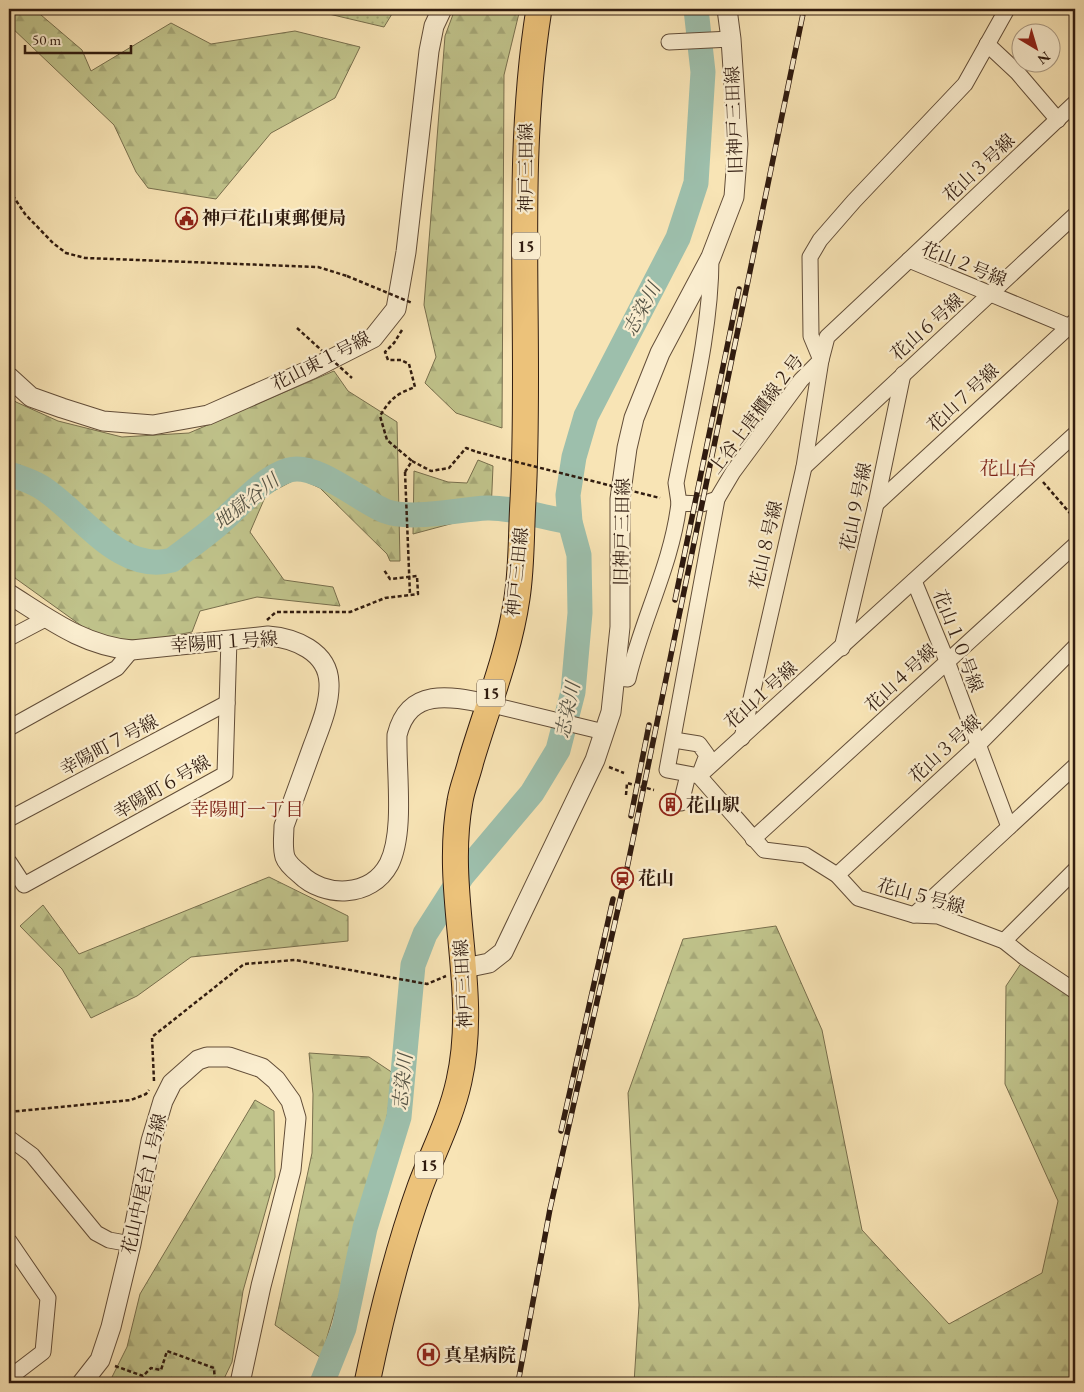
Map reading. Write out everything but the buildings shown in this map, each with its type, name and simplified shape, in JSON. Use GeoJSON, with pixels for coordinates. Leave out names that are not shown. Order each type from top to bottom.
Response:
{"type":"FeatureCollection","features":[{"type":"Feature","properties":{"kind":"main road","name":"神戸三田線"},"geometry":{"type":"LineString","coordinates":[[367,1383],[394,1267],[420,1187],[459,1084],[465,1042],[463,956],[456,857],[460,801],[488,704],[504,658],[518,598],[524,485],[526,103],[539,9]]}},
{"type":"Feature","properties":{"kind":"street","name":"花山東１号線"},"geometry":{"type":"LineString","coordinates":[[9,377],[31,397],[103,422],[153,425],[208,414],[312,369],[373,338],[396,309],[406,252],[429,51],[434,26],[442,9]]}},
{"type":"Feature","properties":{"kind":"street","name":"旧神戸三田線"},"geometry":{"type":"LineString","coordinates":[[463,956],[489,963],[503,952],[595,760],[596,731],[611,712],[616,678],[622,590],[620,499],[627,448],[634,418],[660,353],[711,257],[729,214],[737,179],[738,144],[731,39],[727,9]]}},
{"type":"Feature","properties":{"kind":"street","name":"上谷上唐櫃線２号"},"geometry":{"type":"LineString","coordinates":[[679,503],[702,504],[718,499],[724,486],[801,380],[821,360],[811,336],[810,257],[820,240],[854,200],[964,84],[1007,9]]}},
{"type":"Feature","properties":{"kind":"street"},"geometry":{"type":"LineString","coordinates":[[669,42],[731,39]]}},
{"type":"Feature","properties":{"kind":"street"},"geometry":{"type":"LineString","coordinates":[[987,44],[1017,72],[1058,120]]}},
{"type":"Feature","properties":{"kind":"street","name":"花山３号線"},"geometry":{"type":"LineString","coordinates":[[909,260],[1075,103]]}},
{"type":"Feature","properties":{"kind":"street","name":"花山６号線"},"geometry":{"type":"LineString","coordinates":[[804,467],[1075,215]]}},
{"type":"Feature","properties":{"kind":"street"},"geometry":{"type":"LineString","coordinates":[[616,678],[628,679],[636,647],[646,624],[676,530],[679,503],[676,483],[701,352],[711,280],[711,257]]}},
{"type":"Feature","properties":{"kind":"street","name":"花山２号線"},"geometry":{"type":"LineString","coordinates":[[821,360],[827,337],[909,260],[991,295],[1073,325]]}},
{"type":"Feature","properties":{"kind":"street","name":"花山７号線"},"geometry":{"type":"LineString","coordinates":[[876,504],[1073,325]]}},
{"type":"Feature","properties":{"kind":"street","name":"花山８号線"},"geometry":{"type":"LineString","coordinates":[[742,738],[804,467],[821,360]]}},
{"type":"Feature","properties":{"kind":"street","name":"花山９号線"},"geometry":{"type":"LineString","coordinates":[[842,648],[876,504],[903,374]]}},
{"type":"Feature","properties":{"kind":"street","name":"花山１号線"},"geometry":{"type":"LineString","coordinates":[[694,776],[742,738],[1075,434]]}},
{"type":"Feature","properties":{"kind":"street"},"geometry":{"type":"LineString","coordinates":[[694,776],[667,770],[718,499]]}},
{"type":"Feature","properties":{"kind":"street","name":"花山４号線"},"geometry":{"type":"LineString","coordinates":[[753,839],[1075,545]]}},
{"type":"Feature","properties":{"kind":"street","name":"花山１０号線"},"geometry":{"type":"LineString","coordinates":[[914,580],[947,661],[1009,828]]}},
{"type":"Feature","properties":{"kind":"street","name":"幸陽町１号線"},"geometry":{"type":"LineString","coordinates":[[9,594],[46,618],[86,640],[110,648],[132,650],[268,636],[286,637],[309,648],[319,658],[326,670],[329,683],[320,727],[284,826],[285,858],[313,886],[326,890],[354,891],[372,881],[388,866],[398,835],[397,735],[400,720],[420,701],[435,698],[457,698],[596,731]]}},
{"type":"Feature","properties":{"kind":"street"},"geometry":{"type":"LineString","coordinates":[[9,638],[46,618]]}},
{"type":"Feature","properties":{"kind":"street","name":"幸陽町６号線"},"geometry":{"type":"LineString","coordinates":[[9,862],[24,885],[225,774],[229,639]]}},
{"type":"Feature","properties":{"kind":"street","name":"花山３号線"},"geometry":{"type":"LineString","coordinates":[[837,875],[977,746],[1075,647]]}},
{"type":"Feature","properties":{"kind":"street"},"geometry":{"type":"LineString","coordinates":[[9,728],[117,668],[132,650]]}},
{"type":"Feature","properties":{"kind":"street","name":"幸陽町７号線"},"geometry":{"type":"LineString","coordinates":[[9,820],[227,703]]}},
{"type":"Feature","properties":{"kind":"street"},"geometry":{"type":"LineString","coordinates":[[674,740],[699,744],[707,755],[681,803]]}},
{"type":"Feature","properties":{"kind":"street"},"geometry":{"type":"LineString","coordinates":[[914,915],[1075,766]]}},
{"type":"Feature","properties":{"kind":"street","name":"花山５号線"},"geometry":{"type":"LineString","coordinates":[[694,776],[764,850],[805,854],[837,875],[858,898],[914,915],[938,916],[1004,940],[1073,986]]}},
{"type":"Feature","properties":{"kind":"street"},"geometry":{"type":"LineString","coordinates":[[1004,940],[1075,870]]}},
{"type":"Feature","properties":{"kind":"street","name":"花山中尾台１号線"},"geometry":{"type":"LineString","coordinates":[[82,1383],[100,1360],[131,1244],[151,1142],[162,1100],[172,1083],[198,1060],[207,1057],[229,1057],[262,1068],[270,1075],[291,1101],[297,1130],[291,1170],[261,1286],[240,1383]]}},
{"type":"Feature","properties":{"kind":"street"},"geometry":{"type":"LineString","coordinates":[[9,1138],[32,1155],[96,1233],[109,1240],[131,1244]]}},
{"type":"Feature","properties":{"kind":"street"},"geometry":{"type":"LineString","coordinates":[[9,1240],[48,1298],[43,1352],[11,1372]]}},
{"type":"Feature","properties":{"kind":"path"},"geometry":{"type":"LineString","coordinates":[[9,190],[25,214],[66,254],[85,258],[318,267],[347,276],[412,303],[409,311]]}},
{"type":"Feature","properties":{"kind":"path"},"geometry":{"type":"LineString","coordinates":[[297,328],[352,378]]}},
{"type":"Feature","properties":{"kind":"path"},"geometry":{"type":"LineString","coordinates":[[402,329],[394,343],[385,352],[388,360],[401,360],[409,364],[415,387],[401,392],[389,401],[380,416],[387,440],[412,461],[431,471],[449,468],[466,448],[660,498]]}},
{"type":"Feature","properties":{"kind":"path"},"geometry":{"type":"LineString","coordinates":[[410,595],[405,472],[412,461]]}},
{"type":"Feature","properties":{"kind":"path"},"geometry":{"type":"LineString","coordinates":[[1034,472],[1075,519]]}},
{"type":"Feature","properties":{"kind":"path"},"geometry":{"type":"LineString","coordinates":[[268,636],[267,620],[276,612],[350,612],[385,598],[418,594],[416,576],[390,579],[384,570]]}},
{"type":"Feature","properties":{"kind":"path"},"geometry":{"type":"LineString","coordinates":[[626,796],[627,783],[654,790]]}},
{"type":"Feature","properties":{"kind":"path"},"geometry":{"type":"LineString","coordinates":[[9,1112],[131,1100],[146,1094],[154,1082],[152,1037],[244,964],[295,960],[427,984]]}},
{"type":"Feature","properties":{"kind":"path"},"geometry":{"type":"LineString","coordinates":[[100,1360],[143,1376],[152,1368],[161,1370],[167,1352],[214,1368],[215,1383]]}},
{"type":"Feature","properties":{"kind":"green space"},"geometry":{"type":"Polygon","coordinates":[[[10,9],[34,9],[82,50],[91,71],[171,23],[211,44],[295,31],[360,47],[335,98],[271,133],[216,199],[148,188],[136,172],[114,125],[9,25],[10,9]]]}},
{"type":"Feature","properties":{"kind":"green space"},"geometry":{"type":"Polygon","coordinates":[[[275,9],[395,9],[384,27],[312,10],[273,13],[275,9]]]}},
{"type":"Feature","properties":{"kind":"green space"},"geometry":{"type":"Polygon","coordinates":[[[455,9],[520,9],[504,75],[502,428],[456,413],[425,383],[436,357],[424,305],[445,36],[455,9]]]}},
{"type":"Feature","properties":{"kind":"green space"},"geometry":{"type":"Polygon","coordinates":[[[334,371],[348,391],[397,422],[400,561],[390,561],[387,554],[320,488],[298,478],[266,495],[250,532],[284,580],[333,587],[340,606],[257,597],[200,611],[192,632],[150,640],[115,640],[86,629],[15,578],[9,564],[9,396],[16,402],[58,421],[122,437],[189,433],[334,371]]]}},
{"type":"Feature","properties":{"kind":"green space"},"geometry":{"type":"Polygon","coordinates":[[[478,460],[493,466],[491,513],[413,534],[414,471],[448,482],[467,483],[478,460]]]}},
{"type":"Feature","properties":{"kind":"green space"},"geometry":{"type":"Polygon","coordinates":[[[269,877],[348,916],[348,941],[191,957],[137,996],[91,1018],[62,969],[20,926],[43,905],[79,954],[269,877]]]}},
{"type":"Feature","properties":{"kind":"green space"},"geometry":{"type":"Polygon","coordinates":[[[776,926],[822,1030],[862,1230],[949,1324],[1042,1273],[1058,1201],[1005,1084],[1006,986],[1022,962],[1075,999],[1075,1383],[634,1383],[639,1305],[628,1093],[683,939],[776,926]]]}},
{"type":"Feature","properties":{"kind":"green space"},"geometry":{"type":"Polygon","coordinates":[[[309,1053],[369,1057],[396,1075],[374,1176],[321,1358],[275,1325],[312,1153],[313,1094],[309,1053]]]}},
{"type":"Feature","properties":{"kind":"green space"},"geometry":{"type":"Polygon","coordinates":[[[255,1100],[274,1111],[275,1177],[243,1291],[232,1362],[222,1383],[109,1383],[127,1347],[140,1294],[255,1100]]]}},
{"type":"Feature","properties":{"kind":"waterway","name":"志染川"},"geometry":{"type":"LineString","coordinates":[[322,1383],[344,1328],[365,1228],[399,1117],[413,965],[425,934],[462,876],[532,793],[558,750],[573,692],[580,613],[579,555],[570,522],[568,495],[574,457],[586,416],[678,238],[696,183],[703,72],[696,9]]}},
{"type":"Feature","properties":{"kind":"waterway"},"geometry":{"type":"LineString","coordinates":[[1075,23],[1075,36]]}},
{"type":"Feature","properties":{"kind":"waterway","name":"地獄谷川"},"geometry":{"type":"LineString","coordinates":[[9,474],[41,487],[118,550],[135,558],[153,562],[172,560],[214,528],[270,479],[289,470],[300,469],[325,477],[375,506],[396,514],[421,515],[496,508],[570,522]]}},
{"type":"Feature","properties":{"kind":"railway"},"geometry":{"type":"LineString","coordinates":[[518,1383],[550,1209],[625,878],[804,9]]}},
{"type":"Feature","properties":{"kind":"railway"},"geometry":{"type":"LineString","coordinates":[[675,600],[739,289]]}},
{"type":"Feature","properties":{"kind":"railway"},"geometry":{"type":"LineString","coordinates":[[631,816],[649,725]]}},
{"type":"Feature","properties":{"kind":"railway"},"geometry":{"type":"LineString","coordinates":[[561,1131],[613,899]]}},
{"type":"Feature","properties":{"kind":"place","name":"神戸花山東郵便局"},"geometry":{"type":"Point","coordinates":[186,218]}},
{"type":"Feature","properties":{"kind":"place","name":"花山駅"},"geometry":{"type":"Point","coordinates":[670,805]}},
{"type":"Feature","properties":{"kind":"place","name":"花山"},"geometry":{"type":"Point","coordinates":[622,878]}},
{"type":"Feature","properties":{"kind":"place","name":"真星病院"},"geometry":{"type":"Point","coordinates":[428,1355]}},
{"type":"Feature","properties":{"kind":"district","name":"花山台"},"geometry":{"type":"Point","coordinates":[1008,468]}},
{"type":"Feature","properties":{"kind":"district","name":"幸陽町一丁目"},"geometry":{"type":"Point","coordinates":[247,809]}}]}
